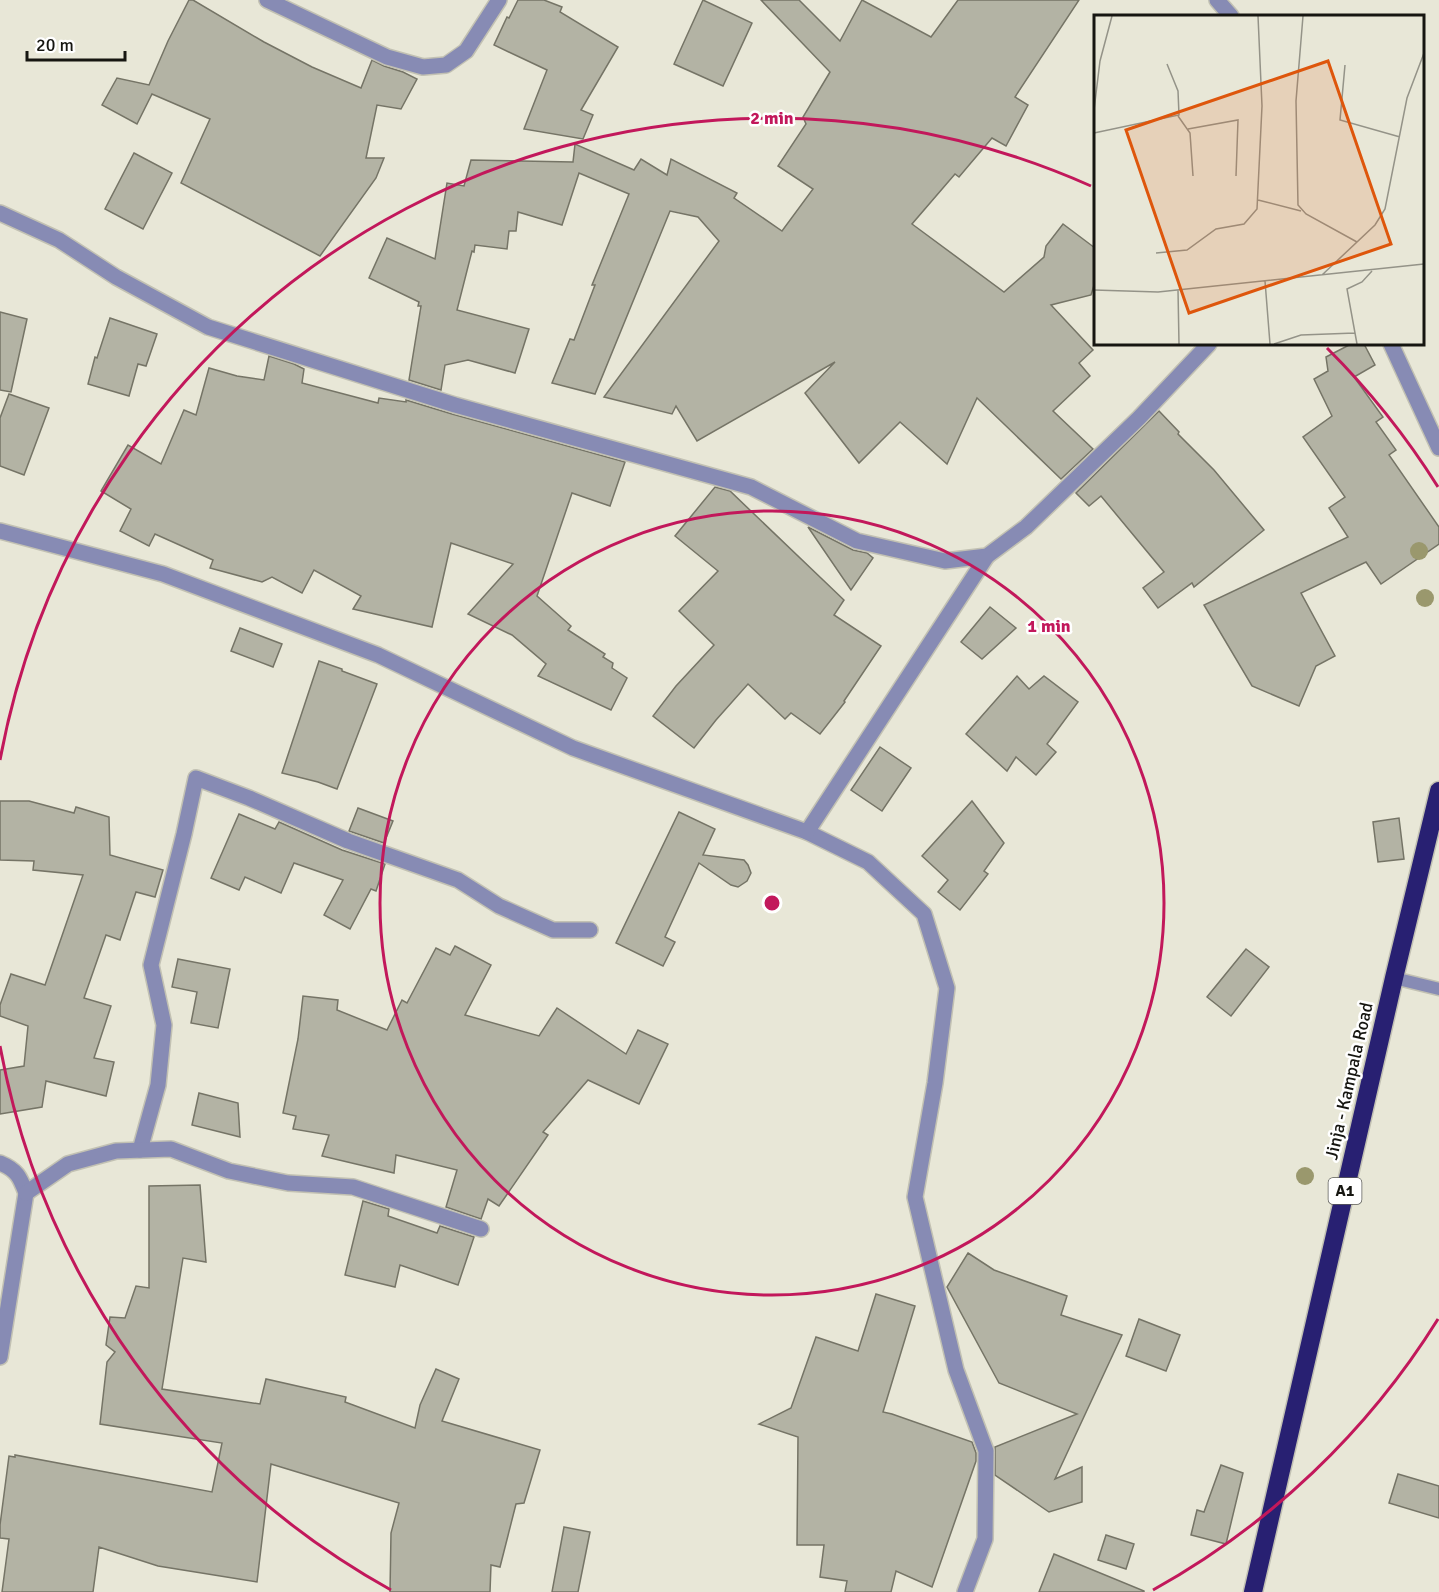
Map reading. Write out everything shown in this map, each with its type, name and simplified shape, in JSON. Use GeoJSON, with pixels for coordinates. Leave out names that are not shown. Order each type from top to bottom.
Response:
{"type":"FeatureCollection","features":[{"type":"Feature","properties":{"kind":"highway","name":"Jinja - Kampala Road"},"geometry":{"type":"LineString","coordinates":[[1253,1592],[1439,791]]}},
{"type":"Feature","properties":{"kind":"street"},"geometry":{"type":"LineString","coordinates":[[267,0],[387,57],[423,67],[446,65],[466,51],[499,0]]}},
{"type":"Feature","properties":{"kind":"street"},"geometry":{"type":"LineString","coordinates":[[1217,0],[1230,15]]}},
{"type":"Feature","properties":{"kind":"street"},"geometry":{"type":"LineString","coordinates":[[0,213],[59,240],[116,277],[208,327],[455,405],[751,487],[857,541],[945,561],[987,556]]}},
{"type":"Feature","properties":{"kind":"street"},"geometry":{"type":"LineString","coordinates":[[807,832],[987,556],[1026,527],[1086,470],[1208,345]]}},
{"type":"Feature","properties":{"kind":"street"},"geometry":{"type":"LineString","coordinates":[[1391,345],[1439,448]]}},
{"type":"Feature","properties":{"kind":"street"},"geometry":{"type":"LineString","coordinates":[[0,531],[162,574],[195,586],[378,655],[573,748],[807,832],[868,862],[924,914],[947,988],[915,1197],[956,1370],[986,1451],[985,1539],[965,1592]]}},
{"type":"Feature","properties":{"kind":"street"},"geometry":{"type":"LineString","coordinates":[[140,1150],[158,1085],[164,1025],[151,965],[196,778],[249,798],[348,841],[458,880],[499,906],[553,930],[591,930]]}},
{"type":"Feature","properties":{"kind":"street"},"geometry":{"type":"LineString","coordinates":[[26,1193],[68,1164],[116,1151],[171,1149],[229,1171],[288,1183],[353,1187],[482,1229]]}},
{"type":"Feature","properties":{"kind":"street"},"geometry":{"type":"LineString","coordinates":[[0,1163],[12,1168],[21,1179],[26,1193],[0,1357]]}},
{"type":"Feature","properties":{"kind":"lane"},"geometry":{"type":"LineString","coordinates":[[1394,978],[1439,989]]}},
{"type":"Feature","properties":{"kind":"building"},"geometry":{"type":"Polygon","coordinates":[[[189,0],[193,0],[312,67],[361,88],[372,60],[417,79],[401,109],[377,105],[366,158],[384,158],[376,178],[320,256],[181,183],[210,119],[152,94],[137,124],[102,105],[117,78],[149,85],[189,0]]]}},
{"type":"Feature","properties":{"kind":"building"},"geometry":{"type":"Polygon","coordinates":[[[518,0],[544,0],[562,7],[560,12],[618,47],[581,110],[593,115],[583,139],[524,129],[547,70],[494,45],[518,0]]]}},
{"type":"Feature","properties":{"kind":"building"},"geometry":{"type":"Polygon","coordinates":[[[703,0],[752,23],[723,86],[674,64],[703,0]]]}},
{"type":"Feature","properties":{"kind":"building"},"geometry":{"type":"Polygon","coordinates":[[[761,0],[799,0],[840,41],[862,0],[931,37],[958,0],[1079,0],[1015,97],[1028,105],[1006,146],[992,138],[959,177],[955,174],[912,224],[1004,292],[1044,257],[1046,246],[1063,224],[1094,247],[1094,285],[1091,295],[1051,305],[1093,350],[1079,363],[1090,376],[1053,411],[1093,449],[1061,479],[977,398],[947,464],[900,422],[859,463],[805,393],[835,362],[697,441],[676,406],[672,414],[604,397],[719,241],[698,217],[670,211],[595,394],[552,383],[570,339],[574,340],[595,285],[592,285],[629,194],[579,173],[562,225],[518,212],[516,231],[509,231],[507,249],[475,245],[474,252],[472,251],[457,310],[529,329],[515,373],[468,360],[445,365],[441,390],[409,380],[421,306],[418,306],[419,302],[369,278],[387,238],[435,259],[447,183],[464,186],[471,160],[573,162],[575,144],[634,170],[641,159],[667,175],[671,159],[737,193],[734,198],[782,231],[813,189],[778,166],[806,124],[803,117],[830,72],[761,0]]]}},
{"type":"Feature","properties":{"kind":"building"},"geometry":{"type":"Polygon","coordinates":[[[134,153],[172,173],[143,229],[105,209],[134,153]]]}},
{"type":"Feature","properties":{"kind":"building"},"geometry":{"type":"Polygon","coordinates":[[[0,312],[27,319],[11,392],[0,390],[0,312]]]}},
{"type":"Feature","properties":{"kind":"building"},"geometry":{"type":"Polygon","coordinates":[[[110,318],[157,334],[146,366],[138,364],[129,396],[88,384],[95,357],[97,358],[110,318]]]}},
{"type":"Feature","properties":{"kind":"building"},"geometry":{"type":"Polygon","coordinates":[[[1349,345],[1365,345],[1375,365],[1354,377],[1383,417],[1376,422],[1396,450],[1389,455],[1439,527],[1439,544],[1381,584],[1366,562],[1301,593],[1335,656],[1316,666],[1299,706],[1252,686],[1204,605],[1348,537],[1329,508],[1345,497],[1303,437],[1332,416],[1314,379],[1328,371],[1326,357],[1349,345]]]}},
{"type":"Feature","properties":{"kind":"building"},"geometry":{"type":"Polygon","coordinates":[[[269,356],[304,369],[302,383],[378,403],[379,398],[406,402],[406,400],[625,462],[610,506],[572,493],[537,596],[571,626],[568,630],[605,654],[603,657],[613,663],[612,668],[627,678],[611,710],[538,676],[546,664],[512,635],[468,614],[513,564],[451,543],[432,627],[353,609],[361,596],[314,570],[302,593],[272,577],[262,582],[210,568],[213,560],[155,534],[149,546],[120,531],[131,509],[101,491],[128,445],[161,464],[184,410],[196,415],[209,368],[237,376],[264,380],[269,356]]]}},
{"type":"Feature","properties":{"kind":"building"},"geometry":{"type":"Polygon","coordinates":[[[9,394],[49,408],[24,475],[0,466],[0,418],[9,394]]]}},
{"type":"Feature","properties":{"kind":"building"},"geometry":{"type":"Polygon","coordinates":[[[1159,411],[1214,470],[1264,530],[1194,587],[1192,583],[1158,608],[1143,588],[1164,572],[1101,496],[1089,506],[1076,493],[1159,411]]]}},
{"type":"Feature","properties":{"kind":"building"},"geometry":{"type":"Polygon","coordinates":[[[715,487],[730,491],[844,600],[834,615],[881,646],[845,702],[820,734],[791,713],[785,719],[748,684],[694,748],[653,716],[676,686],[714,645],[679,611],[718,571],[675,536],[715,487]]]}},
{"type":"Feature","properties":{"kind":"building"},"geometry":{"type":"Polygon","coordinates":[[[808,527],[853,550],[867,553],[873,558],[851,590],[808,527]]]}},
{"type":"Feature","properties":{"kind":"building"},"geometry":{"type":"Polygon","coordinates":[[[990,607],[1016,628],[982,659],[961,642],[990,607]]]}},
{"type":"Feature","properties":{"kind":"building"},"geometry":{"type":"Polygon","coordinates":[[[240,628],[282,644],[273,667],[231,651],[240,628]]]}},
{"type":"Feature","properties":{"kind":"building"},"geometry":{"type":"Polygon","coordinates":[[[319,661],[377,684],[337,789],[282,773],[319,661]]]}},
{"type":"Feature","properties":{"kind":"building"},"geometry":{"type":"Polygon","coordinates":[[[1017,676],[1029,689],[1044,676],[1078,702],[1047,744],[1056,752],[1036,775],[1016,757],[1007,771],[966,734],[1017,676]]]}},
{"type":"Feature","properties":{"kind":"building"},"geometry":{"type":"Polygon","coordinates":[[[880,747],[911,768],[882,811],[851,790],[880,747]]]}},
{"type":"Feature","properties":{"kind":"building"},"geometry":{"type":"Polygon","coordinates":[[[0,801],[29,801],[74,813],[76,807],[109,817],[110,855],[163,870],[155,897],[136,892],[120,940],[106,935],[84,998],[111,1006],[94,1058],[114,1062],[106,1096],[46,1081],[42,1107],[0,1114],[0,1070],[24,1066],[28,1026],[0,1016],[0,1005],[11,974],[45,985],[83,875],[33,870],[34,861],[0,860],[0,801]]]}},
{"type":"Feature","properties":{"kind":"building"},"geometry":{"type":"Polygon","coordinates":[[[972,801],[1004,843],[984,871],[988,874],[960,910],[938,892],[948,880],[922,856],[972,801]]]}},
{"type":"Feature","properties":{"kind":"building"},"geometry":{"type":"Polygon","coordinates":[[[358,808],[393,821],[384,843],[349,831],[358,808]]]}},
{"type":"Feature","properties":{"kind":"building"},"geometry":{"type":"Polygon","coordinates":[[[679,812],[715,829],[703,855],[744,860],[751,873],[747,881],[738,887],[731,885],[699,863],[665,937],[675,942],[663,966],[616,943],[679,812]]]}},
{"type":"Feature","properties":{"kind":"building"},"geometry":{"type":"Polygon","coordinates":[[[239,814],[275,829],[279,822],[342,850],[385,864],[376,891],[371,889],[350,929],[324,915],[343,880],[294,863],[281,893],[245,877],[239,890],[211,878],[239,814]]]}},
{"type":"Feature","properties":{"kind":"building"},"geometry":{"type":"Polygon","coordinates":[[[1399,818],[1404,859],[1378,862],[1373,822],[1399,818]]]}},
{"type":"Feature","properties":{"kind":"building"},"geometry":{"type":"Polygon","coordinates":[[[455,946],[491,965],[465,1015],[539,1036],[557,1008],[626,1054],[638,1030],[668,1044],[639,1104],[588,1080],[543,1132],[548,1135],[499,1206],[488,1199],[481,1219],[446,1207],[457,1170],[396,1155],[394,1173],[322,1156],[329,1135],[293,1129],[296,1116],[283,1113],[298,1039],[303,996],[338,1000],[337,1010],[387,1030],[402,1000],[407,1003],[436,948],[450,955],[455,946]]]}},
{"type":"Feature","properties":{"kind":"building"},"geometry":{"type":"Polygon","coordinates":[[[1246,949],[1269,967],[1231,1016],[1207,997],[1246,949]]]}},
{"type":"Feature","properties":{"kind":"building"},"geometry":{"type":"Polygon","coordinates":[[[178,959],[230,969],[218,1028],[191,1023],[197,992],[172,987],[178,959]]]}},
{"type":"Feature","properties":{"kind":"building"},"geometry":{"type":"Polygon","coordinates":[[[199,1093],[238,1103],[240,1137],[192,1125],[199,1093]]]}},
{"type":"Feature","properties":{"kind":"building"},"geometry":{"type":"Polygon","coordinates":[[[200,1185],[206,1262],[183,1258],[162,1389],[260,1404],[266,1379],[346,1397],[345,1402],[415,1428],[420,1405],[436,1369],[459,1379],[442,1421],[540,1450],[524,1503],[516,1504],[500,1567],[491,1565],[490,1592],[390,1592],[391,1533],[399,1503],[271,1464],[257,1582],[158,1566],[99,1547],[93,1592],[2,1592],[9,1539],[0,1538],[0,1525],[9,1456],[15,1457],[15,1455],[212,1492],[222,1443],[100,1424],[107,1362],[115,1352],[106,1345],[110,1317],[125,1318],[136,1286],[149,1288],[149,1186],[200,1185]]]}},
{"type":"Feature","properties":{"kind":"building"},"geometry":{"type":"Polygon","coordinates":[[[363,1201],[389,1209],[388,1216],[437,1233],[440,1226],[474,1237],[458,1285],[400,1265],[395,1287],[345,1275],[363,1201]]]}},
{"type":"Feature","properties":{"kind":"building"},"geometry":{"type":"Polygon","coordinates":[[[968,1253],[994,1270],[1067,1296],[1061,1315],[1122,1335],[1055,1479],[1082,1467],[1082,1502],[1049,1512],[995,1475],[995,1447],[1077,1414],[999,1383],[947,1287],[968,1253]]]}},
{"type":"Feature","properties":{"kind":"building"},"geometry":{"type":"Polygon","coordinates":[[[876,1294],[915,1306],[883,1412],[972,1442],[976,1461],[932,1587],[896,1571],[891,1592],[845,1592],[847,1581],[820,1577],[824,1545],[797,1545],[798,1437],[759,1424],[791,1408],[816,1337],[858,1351],[876,1294]]]}},
{"type":"Feature","properties":{"kind":"building"},"geometry":{"type":"Polygon","coordinates":[[[1139,1319],[1180,1335],[1166,1371],[1126,1356],[1139,1319]]]}},
{"type":"Feature","properties":{"kind":"building"},"geometry":{"type":"Polygon","coordinates":[[[1221,1465],[1243,1473],[1226,1544],[1191,1535],[1197,1510],[1204,1512],[1221,1465]]]}},
{"type":"Feature","properties":{"kind":"building"},"geometry":{"type":"Polygon","coordinates":[[[1398,1474],[1439,1486],[1439,1518],[1389,1503],[1398,1474]]]}},
{"type":"Feature","properties":{"kind":"building"},"geometry":{"type":"Polygon","coordinates":[[[564,1527],[590,1532],[578,1592],[552,1592],[564,1527]]]}},
{"type":"Feature","properties":{"kind":"building"},"geometry":{"type":"Polygon","coordinates":[[[1106,1535],[1134,1544],[1126,1569],[1098,1560],[1106,1535]]]}},
{"type":"Feature","properties":{"kind":"building"},"geometry":{"type":"Polygon","coordinates":[[[1054,1554],[1144,1591],[1144,1592],[1039,1592],[1054,1554]]]}}]}
